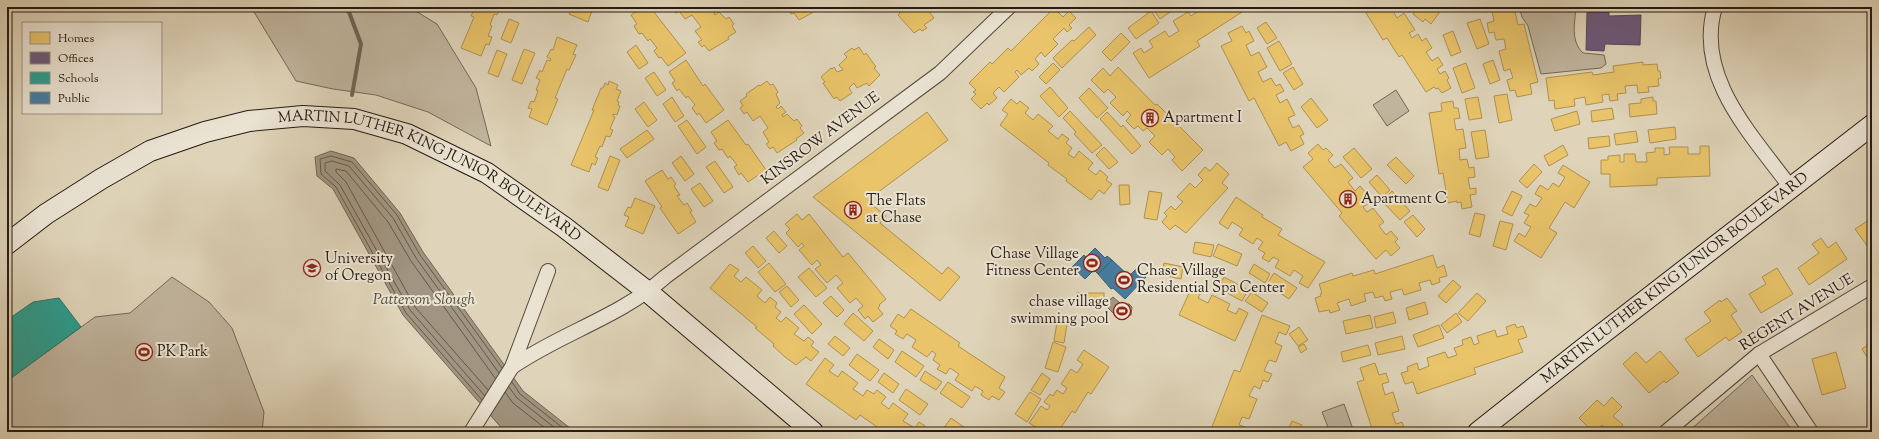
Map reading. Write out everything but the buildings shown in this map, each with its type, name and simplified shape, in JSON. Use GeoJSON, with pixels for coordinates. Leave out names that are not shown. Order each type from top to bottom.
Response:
{"type":"FeatureCollection","features":[{"type":"Feature","properties":{"kind":"main road","name":"MARTIN LUTHER KING JUNIOR BOULEVARD"},"geometry":{"type":"LineString","coordinates":[[7,244],[46,214],[101,179],[150,151],[205,132],[249,121],[303,116],[354,119],[407,134],[487,173],[564,227],[648,292],[813,432]]}},
{"type":"Feature","properties":{"kind":"main road","name":"MARTIN LUTHER KING JUNIOR BOULEVARD"},"geometry":{"type":"LineString","coordinates":[[1478,432],[1588,344],[1872,125]]}},
{"type":"Feature","properties":{"kind":"street","name":"KINSROW AVENUE"},"geometry":{"type":"LineString","coordinates":[[512,366],[538,350],[597,322],[648,292],[665,277],[940,73],[1008,7]]}},
{"type":"Feature","properties":{"kind":"street"},"geometry":{"type":"LineString","coordinates":[[1715,7],[1712,18],[1710,38],[1712,57],[1717,77],[1739,117],[1791,188]]}},
{"type":"Feature","properties":{"kind":"street"},"geometry":{"type":"LineString","coordinates":[[472,430],[512,366],[548,270]]}},
{"type":"Feature","properties":{"kind":"street","name":"REGENT AVENUE"},"geometry":{"type":"LineString","coordinates":[[1666,432],[1759,354],[1872,286]]}},
{"type":"Feature","properties":{"kind":"street"},"geometry":{"type":"LineString","coordinates":[[1759,354],[1811,432]]}},
{"type":"Feature","properties":{"kind":"shaded area"},"geometry":{"type":"Polygon","coordinates":[[[251,7],[409,7],[437,24],[476,88],[491,146],[428,112],[376,95],[333,89],[296,81],[251,7]]]}},
{"type":"Feature","properties":{"kind":"shaded area"},"geometry":{"type":"Polygon","coordinates":[[[1519,7],[1576,7],[1574,31],[1576,43],[1583,53],[1604,55],[1606,64],[1601,68],[1541,74],[1528,26],[1522,17],[1519,7]]]}},
{"type":"Feature","properties":{"kind":"shaded area"},"geometry":{"type":"Polygon","coordinates":[[[1396,90],[1409,111],[1387,126],[1373,105],[1396,90]]]}},
{"type":"Feature","properties":{"kind":"shaded area","name":"PK Park"},"geometry":{"type":"Polygon","coordinates":[[[172,277],[209,302],[232,328],[264,412],[262,432],[7,432],[7,381],[95,317],[130,313],[172,277]]]}},
{"type":"Feature","properties":{"kind":"shaded area"},"geometry":{"type":"Polygon","coordinates":[[[1752,375],[1793,432],[1688,432],[1752,375]]]}},
{"type":"Feature","properties":{"kind":"shaded area"},"geometry":{"type":"Polygon","coordinates":[[[1344,404],[1354,432],[1330,432],[1322,412],[1344,404]]]}},
{"type":"Feature","properties":{"kind":"water","name":"Patterson Slough"},"geometry":{"type":"Polygon","coordinates":[[[331,151],[354,158],[400,213],[423,252],[523,391],[575,432],[505,432],[403,315],[333,189],[317,176],[315,157],[331,151]]]}},
{"type":"Feature","properties":{"kind":"water","name":"chase village swimming pool"},"geometry":{"type":"Polygon","coordinates":[[[1113,297],[1121,304],[1129,304],[1132,307],[1131,315],[1117,317],[1106,306],[1106,303],[1113,297]]]}},
{"type":"Feature","properties":{"kind":"waterway","name":"Patterson Slough"},"geometry":{"type":"LineString","coordinates":[[342,7],[349,12],[361,44],[352,95]]}},
{"type":"Feature","properties":{"kind":"place","name":"Apartment I"},"geometry":{"type":"Point","coordinates":[1150,118]}},
{"type":"Feature","properties":{"kind":"place","name":"Apartment C"},"geometry":{"type":"Point","coordinates":[1348,199]}},
{"type":"Feature","properties":{"kind":"place","name":"The Flats at Chase"},"geometry":{"type":"Point","coordinates":[853,210]}},
{"type":"Feature","properties":{"kind":"place","name":"Chase Village Fitness Center"},"geometry":{"type":"Point","coordinates":[1092,263]}},
{"type":"Feature","properties":{"kind":"place","name":"University of Oregon"},"geometry":{"type":"Point","coordinates":[312,268]}},
{"type":"Feature","properties":{"kind":"place","name":"Chase Village Residential Spa Center"},"geometry":{"type":"Point","coordinates":[1124,280]}},
{"type":"Feature","properties":{"kind":"place","name":"chase village swimming pool"},"geometry":{"type":"Point","coordinates":[1122,311]}},
{"type":"Feature","properties":{"kind":"place","name":"PK Park"},"geometry":{"type":"Point","coordinates":[144,352]}}]}
